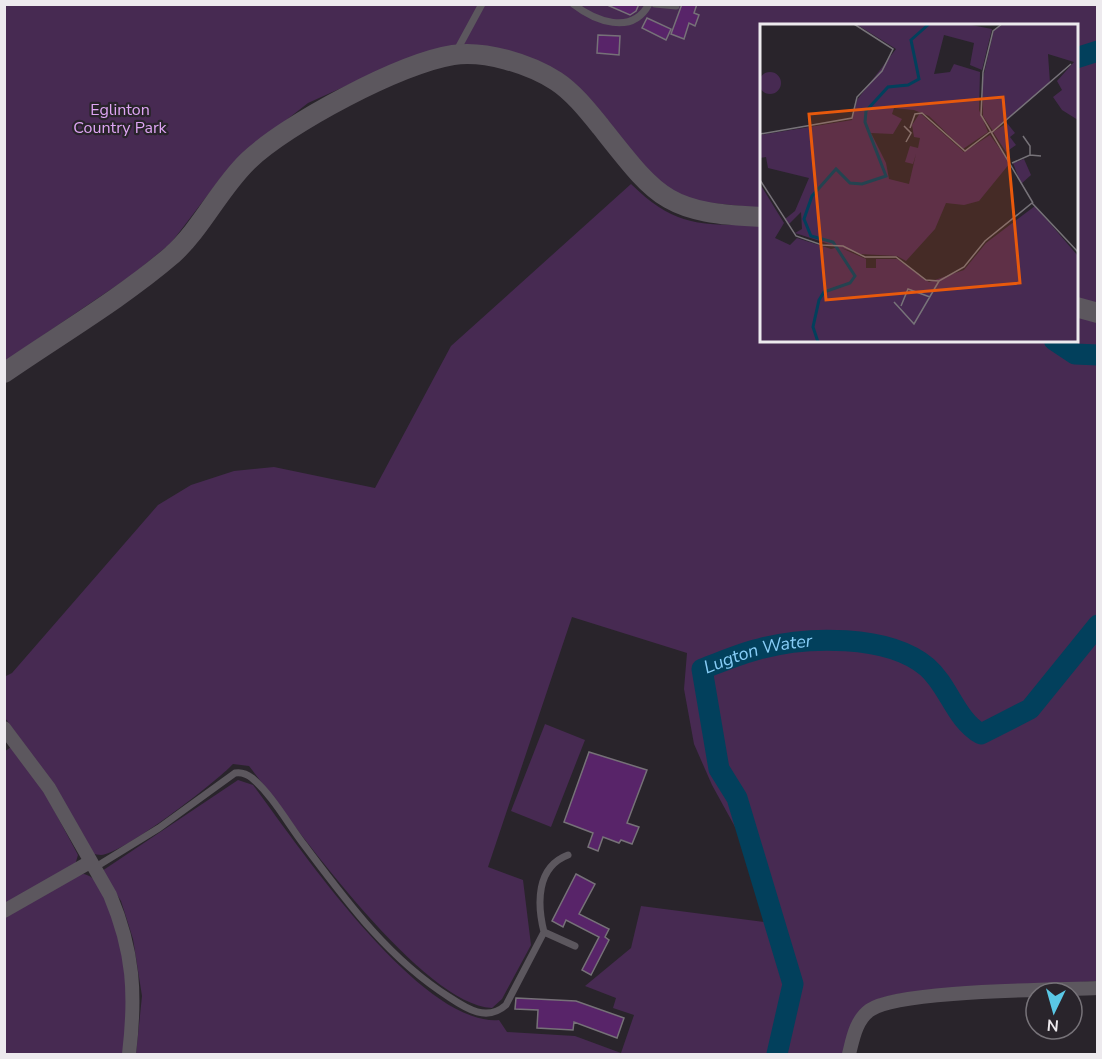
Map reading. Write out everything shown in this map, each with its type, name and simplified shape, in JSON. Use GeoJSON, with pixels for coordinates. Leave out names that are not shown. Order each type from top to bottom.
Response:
{"type":"FeatureCollection","features":[{"type":"Feature","properties":{"kind":"main road"},"geometry":{"type":"LineString","coordinates":[[4,373],[173,253],[231,179],[277,138],[375,84],[454,55],[509,60],[528,66],[559,82],[594,117],[643,180],[666,199],[684,207],[710,213],[760,217]]}},
{"type":"Feature","properties":{"kind":"main road"},"geometry":{"type":"LineString","coordinates":[[1078,306],[1098,313]]}},
{"type":"Feature","properties":{"kind":"street"},"geometry":{"type":"LineString","coordinates":[[4,728],[49,788],[118,914],[132,968],[134,1013],[129,1054]]}},
{"type":"Feature","properties":{"kind":"street"},"geometry":{"type":"LineString","coordinates":[[4,911],[92,865]]}},
{"type":"Feature","properties":{"kind":"street"},"geometry":{"type":"LineString","coordinates":[[849,1054],[855,1032],[863,1016],[883,1002],[940,995],[1098,988]]}},
{"type":"Feature","properties":{"kind":"lane"},"geometry":{"type":"LineString","coordinates":[[454,55],[482,4]]}},
{"type":"Feature","properties":{"kind":"lane"},"geometry":{"type":"LineString","coordinates":[[573,4],[588,15],[611,24],[630,22],[652,5],[676,6]]}},
{"type":"Feature","properties":{"kind":"lane"},"geometry":{"type":"LineString","coordinates":[[92,865],[159,828],[235,773],[241,772],[251,778],[266,794],[340,893],[393,953],[415,974],[465,1008],[489,1014],[498,1012],[506,1005],[544,932],[538,902],[541,889],[550,866],[558,859],[568,855]]}},
{"type":"Feature","properties":{"kind":"lane"},"geometry":{"type":"LineString","coordinates":[[544,932],[574,946]]}},
{"type":"Feature","properties":{"kind":"green space","name":"Eglinton Country Park"},"geometry":{"type":"Polygon","coordinates":[[[5,5],[1097,5],[1097,305],[1078,298],[1078,24],[760,24],[760,208],[702,202],[682,196],[651,177],[619,135],[509,52],[368,76],[308,103],[257,143],[223,175],[171,243],[132,275],[5,361],[5,5]]]}},
{"type":"Feature","properties":{"kind":"green space"},"geometry":{"type":"Polygon","coordinates":[[[631,184],[662,209],[691,221],[722,225],[760,225],[760,342],[1078,342],[1078,312],[1097,319],[1097,981],[1024,981],[1024,986],[888,996],[867,1004],[861,1010],[851,1027],[843,1054],[136,1054],[142,996],[133,939],[121,901],[102,871],[238,780],[253,785],[329,887],[398,964],[433,995],[468,1014],[499,1020],[507,1032],[575,1036],[621,1053],[634,1015],[613,1008],[616,998],[585,986],[631,948],[641,906],[764,922],[740,836],[712,785],[694,744],[684,689],[687,653],[572,617],[488,867],[523,880],[531,945],[502,999],[492,1008],[463,999],[430,977],[395,945],[327,867],[249,766],[233,764],[190,800],[129,843],[101,855],[92,853],[39,765],[5,718],[4,677],[12,673],[158,505],[191,485],[234,471],[274,467],[375,488],[451,346],[631,184]]]}},
{"type":"Feature","properties":{"kind":"green space"},"geometry":{"type":"Polygon","coordinates":[[[545,724],[585,740],[551,827],[511,811],[545,724]]]}},
{"type":"Feature","properties":{"kind":"green space"},"geometry":{"type":"Polygon","coordinates":[[[11,747],[40,784],[78,855],[75,865],[5,906],[4,752],[11,747]]]}},
{"type":"Feature","properties":{"kind":"green space"},"geometry":{"type":"Polygon","coordinates":[[[84,874],[96,881],[106,895],[120,935],[128,999],[128,1023],[123,1054],[5,1054],[5,917],[77,875],[84,874]]]}},
{"type":"Feature","properties":{"kind":"building"},"geometry":{"type":"Polygon","coordinates":[[[605,4],[639,4],[636,11],[630,15],[605,4]]]}},
{"type":"Feature","properties":{"kind":"building"},"geometry":{"type":"Polygon","coordinates":[[[682,4],[697,4],[694,13],[699,15],[695,26],[689,23],[684,39],[671,34],[682,4]]]}},
{"type":"Feature","properties":{"kind":"building"},"geometry":{"type":"Polygon","coordinates":[[[647,18],[671,29],[666,40],[642,28],[647,18]]]}},
{"type":"Feature","properties":{"kind":"building"},"geometry":{"type":"Polygon","coordinates":[[[598,35],[620,36],[619,55],[597,53],[598,35]]]}},
{"type":"Feature","properties":{"kind":"building"},"geometry":{"type":"Polygon","coordinates":[[[589,752],[647,770],[627,823],[639,827],[632,844],[621,840],[619,843],[603,837],[598,851],[588,847],[593,833],[564,822],[589,752]]]}},
{"type":"Feature","properties":{"kind":"building"},"geometry":{"type":"Polygon","coordinates":[[[576,874],[595,884],[579,914],[609,929],[605,937],[609,940],[591,975],[582,970],[599,937],[566,920],[563,927],[552,921],[576,874]]]}},
{"type":"Feature","properties":{"kind":"building"},"geometry":{"type":"Polygon","coordinates":[[[516,998],[576,1001],[624,1018],[617,1038],[574,1022],[573,1030],[537,1028],[538,1010],[515,1009],[516,998]]]}},
{"type":"Feature","properties":{"kind":"waterway","name":"Lugton Water"},"geometry":{"type":"LineString","coordinates":[[1078,57],[1098,51]]}},
{"type":"Feature","properties":{"kind":"waterway","name":"Lugton Water"},"geometry":{"type":"LineString","coordinates":[[1057,342],[1075,354],[1098,355]]}},
{"type":"Feature","properties":{"kind":"waterway","name":"Lugton Water"},"geometry":{"type":"LineString","coordinates":[[777,1054],[793,984],[737,798],[719,769],[702,669],[752,651],[800,642],[846,641],[891,648],[911,656],[927,667],[941,683],[965,720],[981,734],[1030,709],[1098,625]]}}]}
